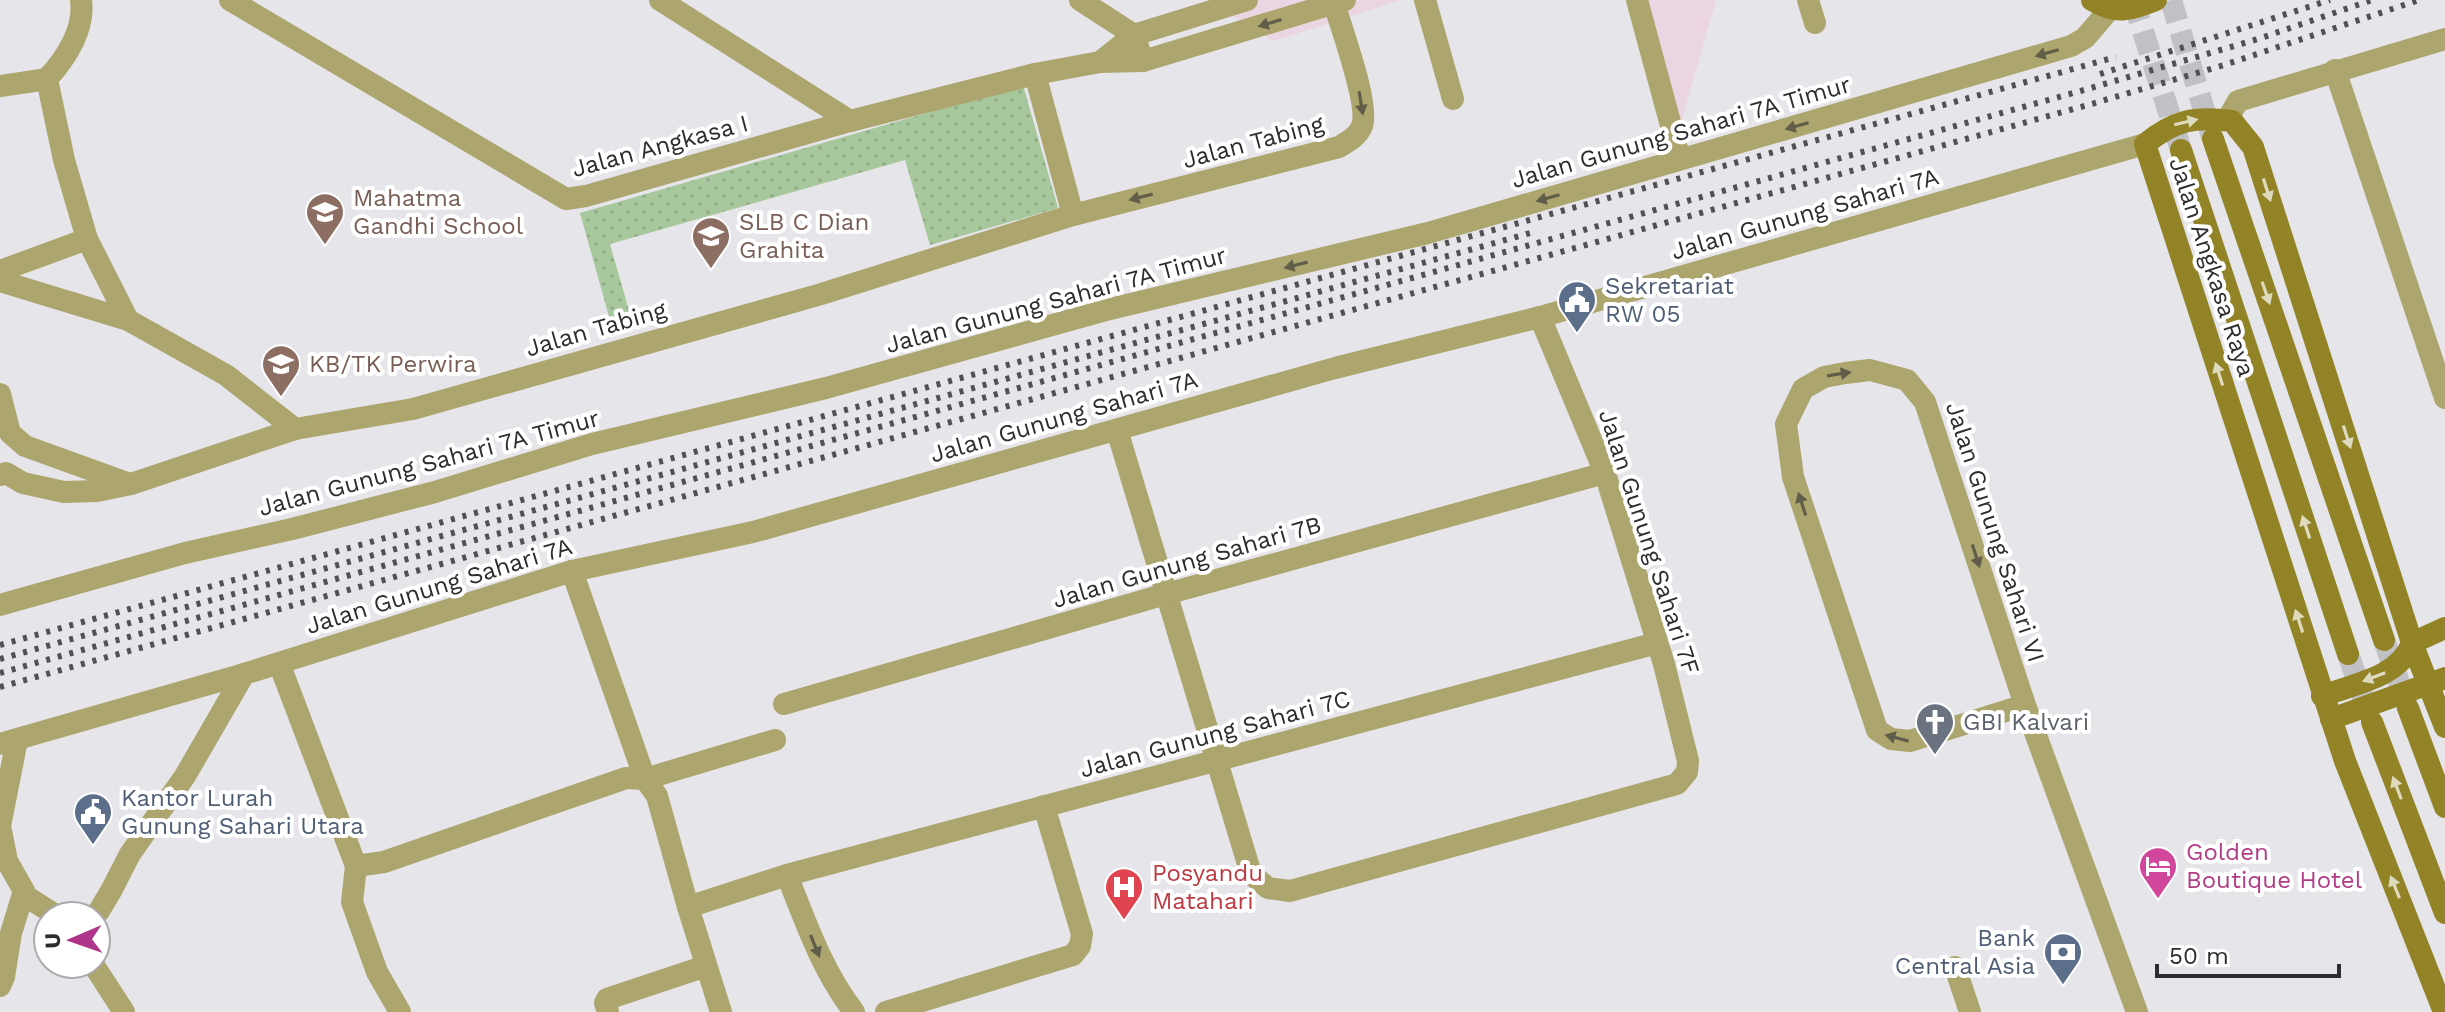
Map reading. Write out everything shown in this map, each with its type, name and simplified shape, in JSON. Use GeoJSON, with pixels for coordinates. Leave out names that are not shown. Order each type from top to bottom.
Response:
{"type":"FeatureCollection","features":[{"type":"Feature","properties":{"kind":"main road"},"geometry":{"type":"LineString","coordinates":[[2100,5],[2133,8],[2156,0]]}},
{"type":"Feature","properties":{"kind":"main road","name":"Jalan Angkasa Raya"},"geometry":{"type":"LineString","coordinates":[[2232,121],[2207,118],[2174,124],[2145,144],[2322,696],[2444,1012]]}},
{"type":"Feature","properties":{"kind":"main road"},"geometry":{"type":"LineString","coordinates":[[2232,121],[2253,147],[2412,643],[2437,681],[2445,727]]}},
{"type":"Feature","properties":{"kind":"main road","name":"Jalan Angkasa Raya"},"geometry":{"type":"LineString","coordinates":[[2213,139],[2384,640]]}},
{"type":"Feature","properties":{"kind":"main road","name":"Jalan Angkasa Raya"},"geometry":{"type":"LineString","coordinates":[[2181,150],[2348,654]]}},
{"type":"Feature","properties":{"kind":"main road"},"geometry":{"type":"LineString","coordinates":[[2322,696],[2396,668],[2407,657],[2412,643],[2445,628]]}},
{"type":"Feature","properties":{"kind":"main road"},"geometry":{"type":"LineString","coordinates":[[2331,719],[2437,681]]}},
{"type":"Feature","properties":{"kind":"main road"},"geometry":{"type":"LineString","coordinates":[[2408,708],[2445,807]]}},
{"type":"Feature","properties":{"kind":"main road"},"geometry":{"type":"LineString","coordinates":[[2372,722],[2445,913]]}},
{"type":"Feature","properties":{"kind":"street"},"geometry":{"type":"LineString","coordinates":[[81,0],[83,15],[74,39],[47,79],[64,160],[87,239],[128,320]]}},
{"type":"Feature","properties":{"kind":"street","name":"Jalan Angkasa I"},"geometry":{"type":"LineString","coordinates":[[230,0],[566,199],[1035,74],[1100,62],[1143,61],[1340,2]]}},
{"type":"Feature","properties":{"kind":"street"},"geometry":{"type":"LineString","coordinates":[[660,0],[850,121]]}},
{"type":"Feature","properties":{"kind":"street"},"geometry":{"type":"LineString","coordinates":[[1080,0],[1134,35],[1143,61]]}},
{"type":"Feature","properties":{"kind":"street","name":"Jalan Angkasa I"},"geometry":{"type":"LineString","coordinates":[[1100,62],[1134,35],[1247,0]]}},
{"type":"Feature","properties":{"kind":"street"},"geometry":{"type":"LineString","coordinates":[[1425,0],[1453,99]]}},
{"type":"Feature","properties":{"kind":"street"},"geometry":{"type":"LineString","coordinates":[[1637,0],[1677,148]]}},
{"type":"Feature","properties":{"kind":"street"},"geometry":{"type":"LineString","coordinates":[[1808,0],[1815,23]]}},
{"type":"Feature","properties":{"kind":"street","name":"Jalan Tabing"},"geometry":{"type":"LineString","coordinates":[[25,446],[3,474],[23,483],[64,492],[97,491],[131,484],[295,429],[413,409],[818,295],[1073,215],[1339,147],[1355,137],[1363,124],[1364,105],[1340,2]]}},
{"type":"Feature","properties":{"kind":"street","name":"Jalan Gunung Sahari 7A Timur"},"geometry":{"type":"LineString","coordinates":[[0,605],[185,553],[435,492],[592,444],[826,388],[1110,309],[1428,233],[2071,46],[2085,38],[2100,5]]}},
{"type":"Feature","properties":{"kind":"street"},"geometry":{"type":"LineString","coordinates":[[2232,121],[2231,113],[2238,101],[2445,39]]}},
{"type":"Feature","properties":{"kind":"street"},"geometry":{"type":"LineString","coordinates":[[2335,70],[2445,398]]}},
{"type":"Feature","properties":{"kind":"street"},"geometry":{"type":"LineString","coordinates":[[1035,74],[1073,215]]}},
{"type":"Feature","properties":{"kind":"street"},"geometry":{"type":"LineString","coordinates":[[0,86],[47,79]]}},
{"type":"Feature","properties":{"kind":"street","name":"Jalan Gunung Sahari 7A"},"geometry":{"type":"LineString","coordinates":[[9,742],[244,674],[572,571],[753,532],[1335,368],[1540,317],[2145,144]]}},
{"type":"Feature","properties":{"kind":"street"},"geometry":{"type":"LineString","coordinates":[[0,271],[87,239]]}},
{"type":"Feature","properties":{"kind":"street"},"geometry":{"type":"LineString","coordinates":[[0,281],[128,320],[226,375],[295,429]]}},
{"type":"Feature","properties":{"kind":"street","name":"Jalan Gunung Sahari 7F"},"geometry":{"type":"LineString","coordinates":[[1216,760],[1251,874],[1268,888],[1290,891],[1677,784],[1687,772],[1688,761],[1657,643],[1605,473],[1540,317]]}},
{"type":"Feature","properties":{"kind":"street","name":"Jalan Gunung Sahari VI"},"geometry":{"type":"LineString","coordinates":[[2025,705],[1910,741],[1891,739],[1877,730],[1793,477],[1786,424],[1803,389],[1824,377],[1870,370],[1907,380],[1925,402],[2025,705],[2137,1012]]}},
{"type":"Feature","properties":{"kind":"street"},"geometry":{"type":"LineString","coordinates":[[0,394],[10,433],[25,446],[131,484]]}},
{"type":"Feature","properties":{"kind":"street"},"geometry":{"type":"LineString","coordinates":[[1117,430],[1216,760]]}},
{"type":"Feature","properties":{"kind":"street","name":"Jalan Gunung Sahari 7B"},"geometry":{"type":"LineString","coordinates":[[784,704],[1166,594],[1605,473]]}},
{"type":"Feature","properties":{"kind":"street"},"geometry":{"type":"LineString","coordinates":[[572,571],[645,779],[657,796],[721,1012]]}},
{"type":"Feature","properties":{"kind":"street","name":"Jalan Gunung Sahari 7C"},"geometry":{"type":"LineString","coordinates":[[688,907],[787,875],[1657,643]]}},
{"type":"Feature","properties":{"kind":"street"},"geometry":{"type":"LineString","coordinates":[[279,663],[356,866],[352,902],[377,972],[400,1012]]}},
{"type":"Feature","properties":{"kind":"street"},"geometry":{"type":"LineString","coordinates":[[105,900],[130,854],[185,776],[244,674]]}},
{"type":"Feature","properties":{"kind":"street"},"geometry":{"type":"LineString","coordinates":[[356,866],[384,862],[626,778],[645,779],[775,740]]}},
{"type":"Feature","properties":{"kind":"street"},"geometry":{"type":"LineString","coordinates":[[0,986],[11,933],[24,895],[24,889],[7,861],[0,826],[9,742]]}},
{"type":"Feature","properties":{"kind":"street"},"geometry":{"type":"LineString","coordinates":[[886,1012],[1073,955],[1080,946],[1082,934],[1044,806]]}},
{"type":"Feature","properties":{"kind":"street"},"geometry":{"type":"LineString","coordinates":[[787,875],[823,966],[838,993],[854,1012]]}},
{"type":"Feature","properties":{"kind":"street"},"geometry":{"type":"LineString","coordinates":[[24,895],[32,900]]}},
{"type":"Feature","properties":{"kind":"street"},"geometry":{"type":"LineString","coordinates":[[608,1012],[607,999],[706,966]]}},
{"type":"Feature","properties":{"kind":"street"},"geometry":{"type":"LineString","coordinates":[[1955,967],[1970,1012]]}},
{"type":"Feature","properties":{"kind":"street"},"geometry":{"type":"LineString","coordinates":[[103,980],[124,1012]]}},
{"type":"Feature","properties":{"kind":"shaded area"},"geometry":{"type":"Polygon","coordinates":[[[1207,0],[1401,0],[1274,41],[1207,0]]]}},
{"type":"Feature","properties":{"kind":"shaded area"},"geometry":{"type":"Polygon","coordinates":[[[1626,0],[1716,0],[1671,158],[1626,0]]]}},
{"type":"Feature","properties":{"kind":"green space"},"geometry":{"type":"Polygon","coordinates":[[[1023,85],[1058,208],[930,245],[905,160],[610,244],[632,321],[612,327],[580,213],[1023,85]]]}},
{"type":"Feature","properties":{"kind":"tunnel"},"geometry":{"type":"LineString","coordinates":[[2133,0],[2181,150]]}},
{"type":"Feature","properties":{"kind":"tunnel"},"geometry":{"type":"LineString","coordinates":[[2171,0],[2212,137]]}},
{"type":"Feature","properties":{"kind":"tunnel"},"geometry":{"type":"LineString","coordinates":[[2384,640],[2408,708]]}},
{"type":"Feature","properties":{"kind":"tunnel"},"geometry":{"type":"LineString","coordinates":[[2348,654],[2365,702]]}},
{"type":"Feature","properties":{"kind":"railway"},"geometry":{"type":"LineString","coordinates":[[2100,74],[2330,0]]}},
{"type":"Feature","properties":{"kind":"railway"},"geometry":{"type":"LineString","coordinates":[[0,673],[2084,90],[2258,39],[2372,0]]}},
{"type":"Feature","properties":{"kind":"railway"},"geometry":{"type":"LineString","coordinates":[[0,687],[2088,105],[2224,65],[2419,0]]}},
{"type":"Feature","properties":{"kind":"railway"},"geometry":{"type":"LineString","coordinates":[[0,645],[2116,57]]}},
{"type":"Feature","properties":{"kind":"railway"},"geometry":{"type":"LineString","coordinates":[[0,659],[1534,232]]}},
{"type":"Feature","properties":{"kind":"place","name":"Mahatma Gandhi School"},"geometry":{"type":"Point","coordinates":[325,246]}},
{"type":"Feature","properties":{"kind":"place","name":"SLB C Dian Grahita"},"geometry":{"type":"Point","coordinates":[711,270]}},
{"type":"Feature","properties":{"kind":"place","name":"Sekretariat RW 05"},"geometry":{"type":"Point","coordinates":[1577,334]}},
{"type":"Feature","properties":{"kind":"place","name":"KB/TK Perwira"},"geometry":{"type":"Point","coordinates":[281,398]}},
{"type":"Feature","properties":{"kind":"place","name":"GBI Kalvari"},"geometry":{"type":"Point","coordinates":[1935,756]}},
{"type":"Feature","properties":{"kind":"place","name":"Kantor Lurah Gunung Sahari Utara"},"geometry":{"type":"Point","coordinates":[93,846]}},
{"type":"Feature","properties":{"kind":"place","name":"Golden Boutique Hotel"},"geometry":{"type":"Point","coordinates":[2158,900]}},
{"type":"Feature","properties":{"kind":"place","name":"Posyandu Matahari"},"geometry":{"type":"Point","coordinates":[1124,921]}},
{"type":"Feature","properties":{"kind":"place","name":"Bank Central Asia"},"geometry":{"type":"Point","coordinates":[2063,986]}}]}
